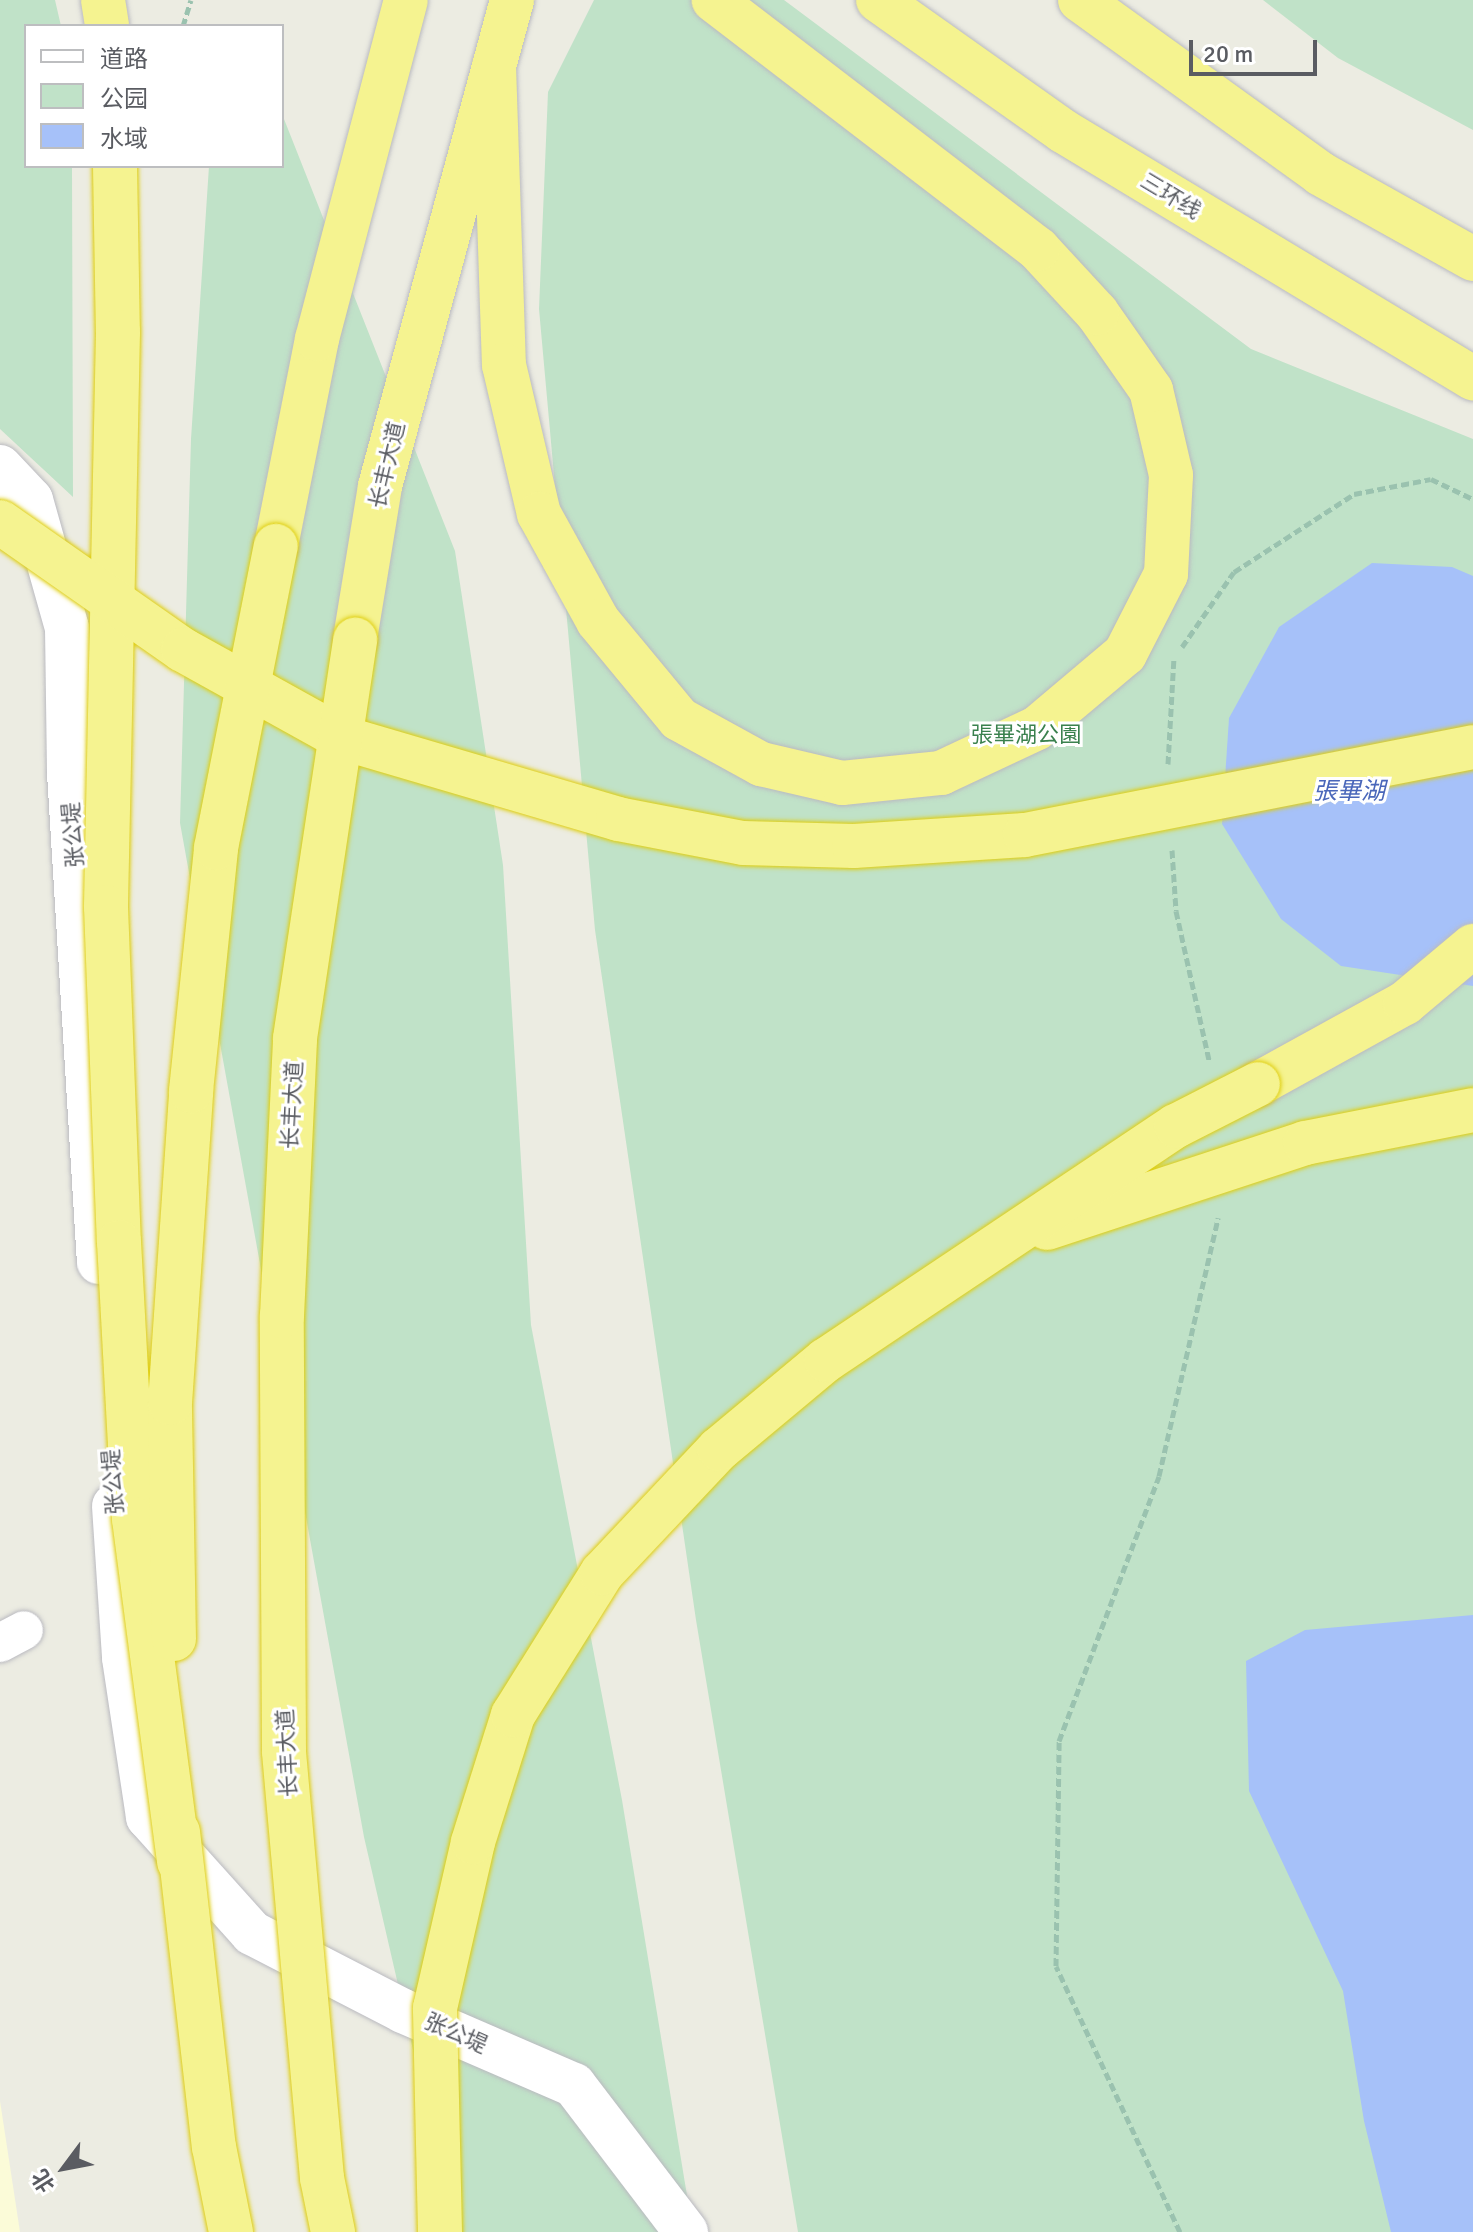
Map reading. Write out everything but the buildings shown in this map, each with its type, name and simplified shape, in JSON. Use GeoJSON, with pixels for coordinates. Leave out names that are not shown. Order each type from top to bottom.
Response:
{"type":"FeatureCollection","features":[{"type":"Feature","properties":{"kind":"highway"},"geometry":{"type":"LineString","coordinates":[[103,0],[107,24]]}},
{"type":"Feature","properties":{"kind":"highway"},"geometry":{"type":"LineString","coordinates":[[179,1862],[170,1403],[191,1091],[216,848],[317,339],[406,0]]}},
{"type":"Feature","properties":{"kind":"highway","name":"长丰大道"},"geometry":{"type":"LineString","coordinates":[[333,2232],[322,2178],[284,1751],[282,1316],[295,1038],[380,486],[512,0]]}},
{"type":"Feature","properties":{"kind":"highway"},"geometry":{"type":"LineString","coordinates":[[494,66],[504,365],[539,514],[598,621],[679,719],[761,764],[842,783],[941,773],[1037,728],[1125,654],[1166,574],[1171,475],[1151,390],[1097,313],[1038,249],[713,0]]}},
{"type":"Feature","properties":{"kind":"highway","name":"三环线"},"geometry":{"type":"LineString","coordinates":[[878,0],[1063,131],[1473,378]]}},
{"type":"Feature","properties":{"kind":"highway"},"geometry":{"type":"LineString","coordinates":[[1080,0],[1321,174],[1473,259]]}},
{"type":"Feature","properties":{"kind":"highway"},"geometry":{"type":"LineString","coordinates":[[115,168],[118,332],[106,907],[134,1519],[214,2147],[231,2232]]}},
{"type":"Feature","properties":{"kind":"highway"},"geometry":{"type":"LineString","coordinates":[[0,522],[183,650],[340,737],[604,816],[743,843],[854,846],[1025,835],[1473,747]]}},
{"type":"Feature","properties":{"kind":"highway"},"geometry":{"type":"LineString","coordinates":[[440,2232],[435,2008],[473,1842],[513,1715],[602,1573],[719,1449],[826,1360],[991,1246],[1176,1126],[1405,1003],[1473,946]]}},
{"type":"Feature","properties":{"kind":"highway"},"geometry":{"type":"LineString","coordinates":[[991,1246],[1305,1143],[1473,1110]]}},
{"type":"Feature","properties":{"kind":"street","name":"张公堤"},"geometry":{"type":"LineString","coordinates":[[0,467],[31,500],[67,628],[69,773],[124,1658],[148,1817],[252,1933],[403,2011],[574,2085],[686,2232]]}},
{"type":"Feature","properties":{"kind":"path"},"geometry":{"type":"LineString","coordinates":[[184,24],[191,0]]}},
{"type":"Feature","properties":{"kind":"path"},"geometry":{"type":"LineString","coordinates":[[1167,770],[1174,658],[1234,572],[1354,494],[1431,479],[1473,499]]}},
{"type":"Feature","properties":{"kind":"path"},"geometry":{"type":"LineString","coordinates":[[1171,833],[1176,911],[1210,1073]]}},
{"type":"Feature","properties":{"kind":"path"},"geometry":{"type":"LineString","coordinates":[[1180,2232],[1056,1966],[1059,1741],[1159,1476],[1219,1228],[1218,1213]]}},
{"type":"Feature","properties":{"kind":"shaded area"},"geometry":{"type":"Polygon","coordinates":[[[0,2101],[20,2232],[0,2232],[0,2101]]]}},
{"type":"Feature","properties":{"kind":"green space"},"geometry":{"type":"Polygon","coordinates":[[[0,0],[55,0],[61,24],[24,24],[24,168],[72,168],[73,497],[0,429],[0,0]]]}},
{"type":"Feature","properties":{"kind":"green space","name":"張畢湖公園"},"geometry":{"type":"Polygon","coordinates":[[[594,0],[784,0],[1251,349],[1473,439],[1473,2232],[798,2232],[696,1620],[595,930],[539,309],[548,92],[594,0]]]}},
{"type":"Feature","properties":{"kind":"green space"},"geometry":{"type":"Polygon","coordinates":[[[1263,0],[1473,0],[1473,130],[1338,58],[1263,0]]]}},
{"type":"Feature","properties":{"kind":"green space"},"geometry":{"type":"Polygon","coordinates":[[[284,119],[455,551],[503,865],[531,1325],[622,1800],[693,2232],[455,2232],[364,1837],[180,823],[191,439],[209,168],[284,168],[284,119]]]}},
{"type":"Feature","properties":{"kind":"water","name":"張畢湖"},"geometry":{"type":"Polygon","coordinates":[[[1372,563],[1452,567],[1473,576],[1473,986],[1341,966],[1281,919],[1222,824],[1229,718],[1279,627],[1372,563]]]}},
{"type":"Feature","properties":{"kind":"water"},"geometry":{"type":"Polygon","coordinates":[[[1473,1615],[1473,2232],[1391,2232],[1364,2121],[1343,1991],[1249,1791],[1246,1661],[1305,1630],[1473,1615]]]}}]}
